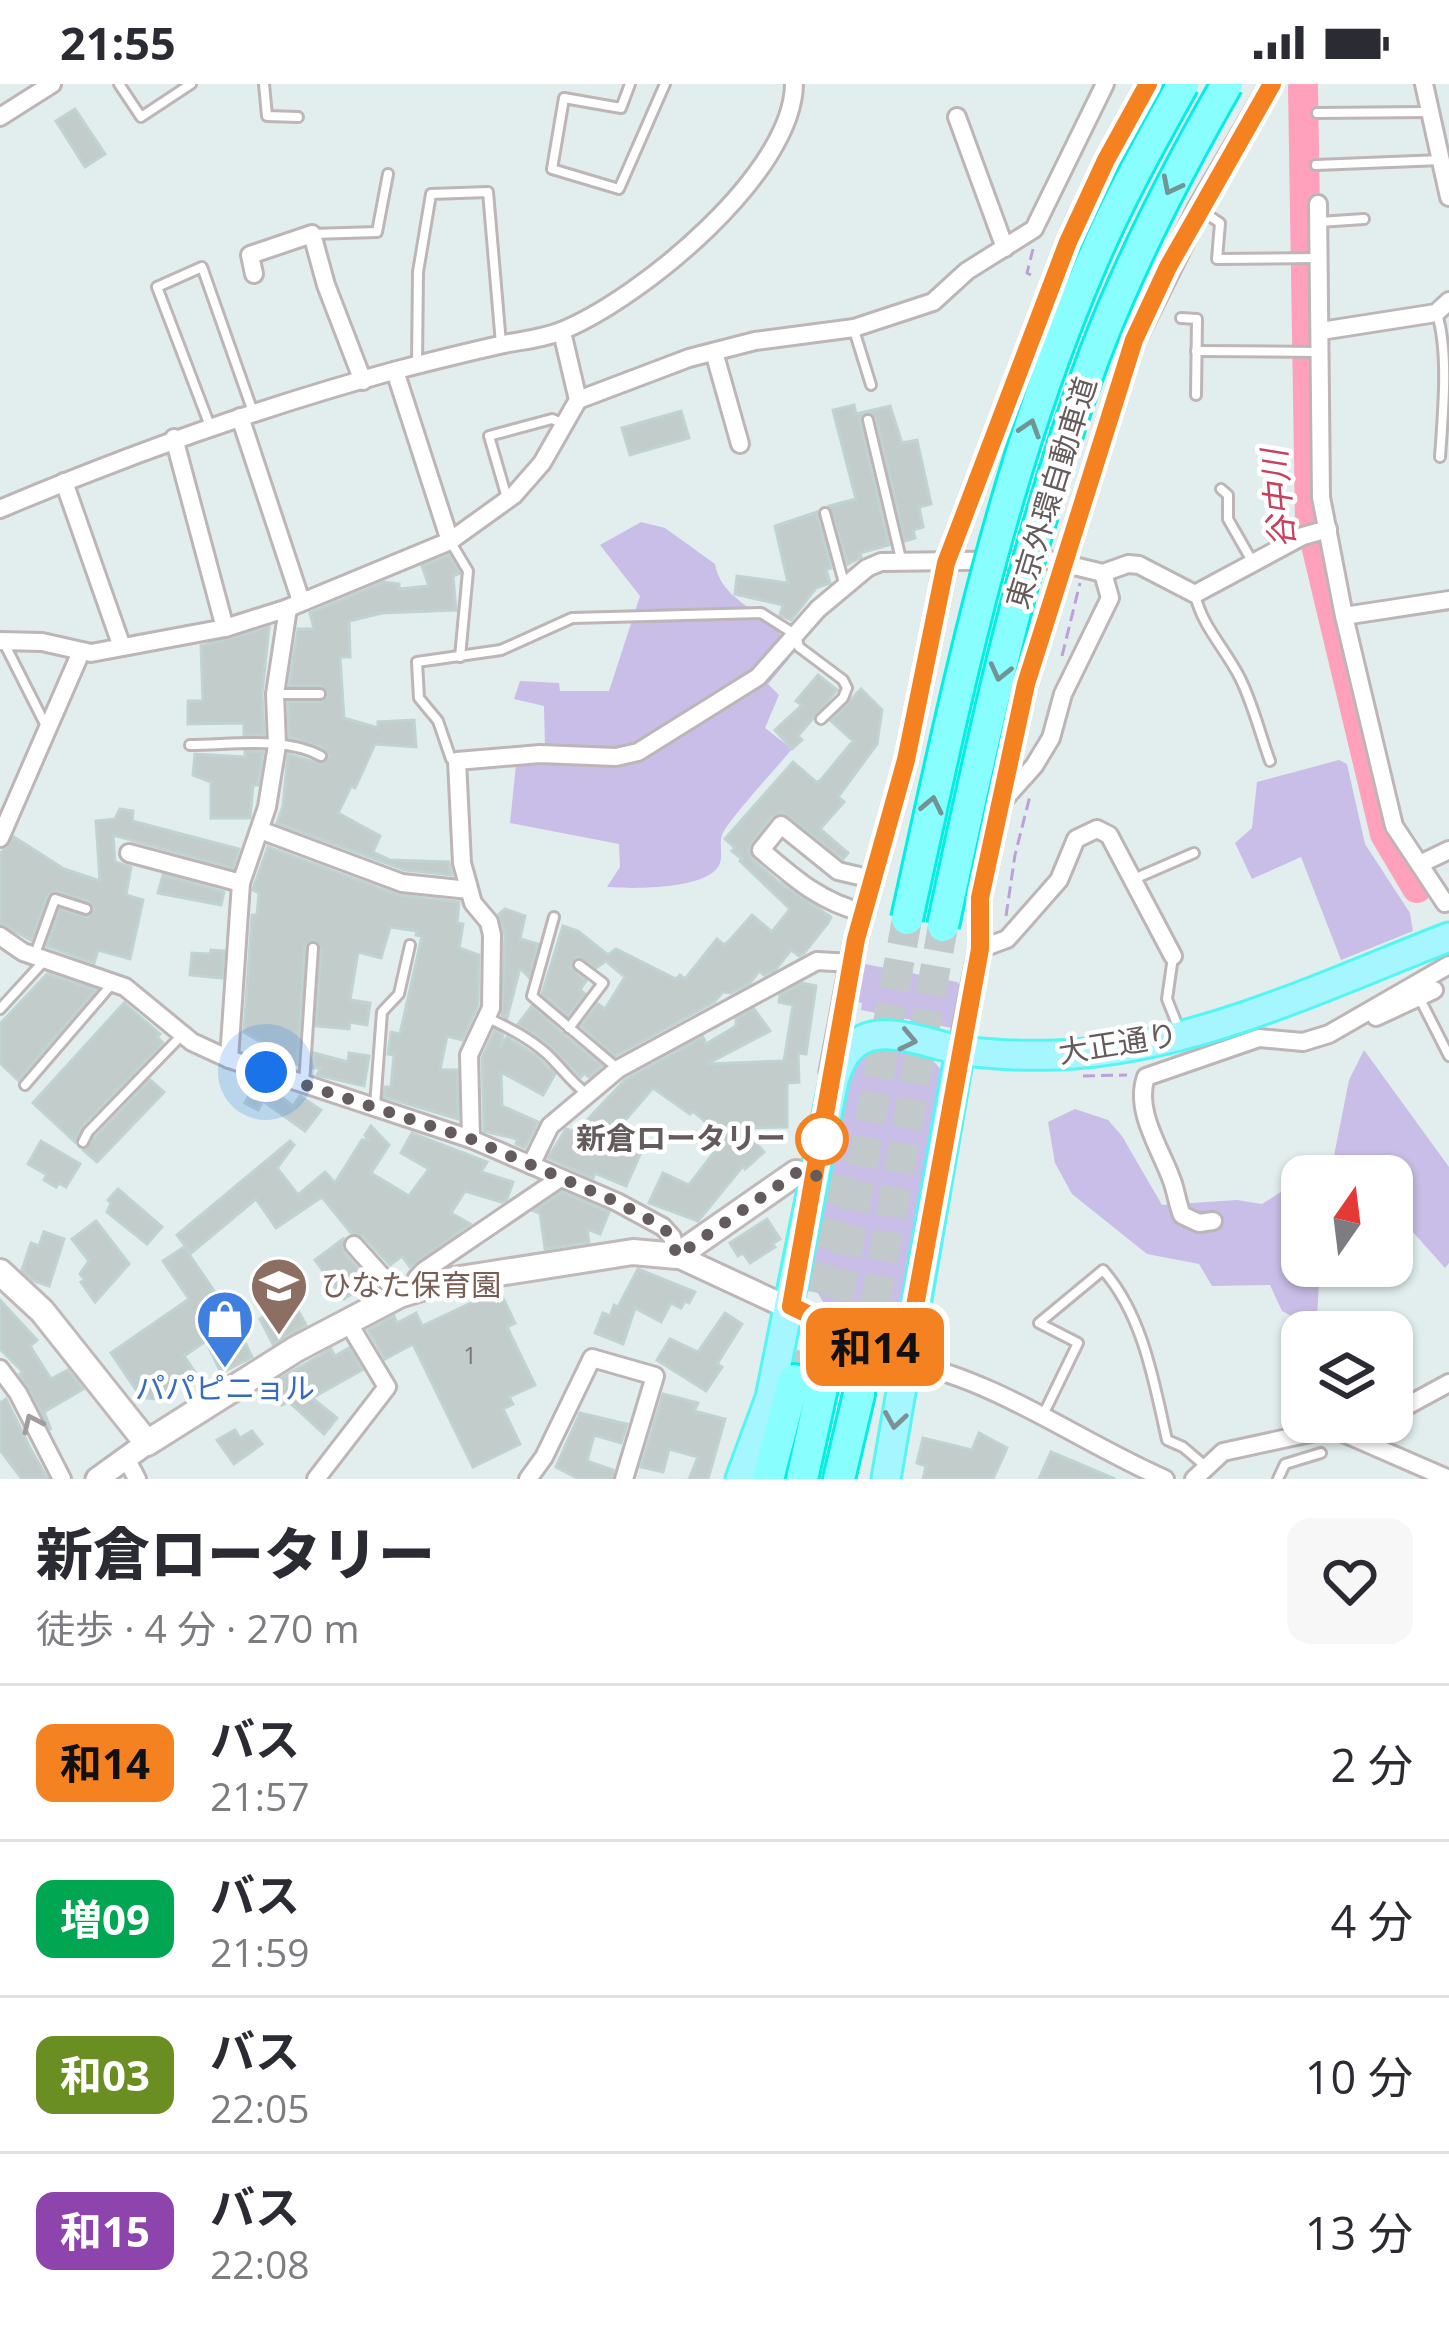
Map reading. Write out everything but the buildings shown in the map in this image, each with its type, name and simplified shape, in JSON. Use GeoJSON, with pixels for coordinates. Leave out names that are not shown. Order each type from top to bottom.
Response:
{"type":"FeatureCollection","features":[{"type":"Feature","properties":{"kind":"highway","name":"東京外環自動車道"},"geometry":{"type":"LineString","coordinates":[[907,919],[976,615],[1032,422],[1088,269],[1183,84]]}},
{"type":"Feature","properties":{"kind":"highway","name":"東京外環自動車道"},"geometry":{"type":"LineString","coordinates":[[943,926],[1014,617],[1069,429],[1124,284],[1227,84]]}},
{"type":"Feature","properties":{"kind":"highway"},"geometry":{"type":"LineString","coordinates":[[768,1479],[808,1384],[802,1479]]}},
{"type":"Feature","properties":{"kind":"highway"},"geometry":{"type":"LineString","coordinates":[[842,1479],[859,1394]]}},
{"type":"Feature","properties":{"kind":"main road","name":"大正通り"},"geometry":{"type":"LineString","coordinates":[[827,1117],[838,1069],[860,1040],[888,1036],[1026,1056],[1076,1054],[1181,1036],[1449,937]]}},
{"type":"Feature","properties":{"kind":"main road"},"geometry":{"type":"LineString","coordinates":[[886,1479],[960,1050]]}},
{"type":"Feature","properties":{"kind":"main road"},"geometry":{"type":"LineString","coordinates":[[740,1479],[770,1398],[827,1117]]}},
{"type":"Feature","properties":{"kind":"main road"},"geometry":{"type":"LineString","coordinates":[[0,1272],[54,1324],[136,1451],[346,1319],[409,1292],[633,1252],[677,1256],[796,1173],[816,1177]]}},
{"type":"Feature","properties":{"kind":"street"},"geometry":{"type":"LineString","coordinates":[[0,117],[29,90],[52,84]]}},
{"type":"Feature","properties":{"kind":"street"},"geometry":{"type":"LineString","coordinates":[[0,509],[174,438],[395,371],[562,332],[628,298],[724,212],[771,153],[791,116],[794,84]]}},
{"type":"Feature","properties":{"kind":"street"},"geometry":{"type":"LineString","coordinates":[[2,641],[42,642],[81,652],[122,647],[225,628],[294,604],[450,541],[508,500],[542,464],[578,400],[714,352],[755,341],[854,328],[933,302],[968,271],[1034,230],[1105,84]]}},
{"type":"Feature","properties":{"kind":"street"},"geometry":{"type":"LineString","coordinates":[[827,1117],[851,963],[906,760],[946,563],[1068,242],[1148,84]]}},
{"type":"Feature","properties":{"kind":"street"},"geometry":{"type":"LineString","coordinates":[[960,1050],[980,949],[980,898],[1026,684],[1074,566],[1134,340],[1199,209],[1272,84]]}},
{"type":"Feature","properties":{"kind":"street"},"geometry":{"type":"LineString","coordinates":[[1424,84],[1449,196]]}},
{"type":"Feature","properties":{"kind":"street"},"geometry":{"type":"LineString","coordinates":[[957,117],[1005,248]]}},
{"type":"Feature","properties":{"kind":"street"},"geometry":{"type":"LineString","coordinates":[[1318,213],[1321,497],[1317,532],[1344,616],[1394,826],[1445,903],[1449,902]]}},
{"type":"Feature","properties":{"kind":"street"},"geometry":{"type":"LineString","coordinates":[[254,274],[250,255],[312,234],[363,381]]}},
{"type":"Feature","properties":{"kind":"street"},"geometry":{"type":"LineString","coordinates":[[1321,331],[1443,307]]}},
{"type":"Feature","properties":{"kind":"street"},"geometry":{"type":"LineString","coordinates":[[562,332],[578,400]]}},
{"type":"Feature","properties":{"kind":"street"},"geometry":{"type":"LineString","coordinates":[[714,352],[740,444]]}},
{"type":"Feature","properties":{"kind":"street"},"geometry":{"type":"LineString","coordinates":[[395,371],[450,541]]}},
{"type":"Feature","properties":{"kind":"street"},"geometry":{"type":"LineString","coordinates":[[229,1060],[241,883],[260,830],[277,745],[275,694],[294,604],[247,415]]}},
{"type":"Feature","properties":{"kind":"street"},"geometry":{"type":"LineString","coordinates":[[174,438],[225,628]]}},
{"type":"Feature","properties":{"kind":"street"},"geometry":{"type":"LineString","coordinates":[[64,482],[122,647]]}},
{"type":"Feature","properties":{"kind":"street"},"geometry":{"type":"LineString","coordinates":[[471,1139],[470,1055],[491,1008],[493,935],[469,890],[462,863],[457,761],[540,754],[616,758],[638,752],[758,677],[845,585],[881,562],[1048,560],[1102,573],[1139,565],[1195,593],[1317,532]]}},
{"type":"Feature","properties":{"kind":"street"},"geometry":{"type":"LineString","coordinates":[[1000,804],[1034,766],[1051,738],[1063,694],[1110,598],[1102,573]]}},
{"type":"Feature","properties":{"kind":"street"},"geometry":{"type":"LineString","coordinates":[[1344,616],[1449,600]]}},
{"type":"Feature","properties":{"kind":"street"},"geometry":{"type":"LineString","coordinates":[[0,838],[81,652]]}},
{"type":"Feature","properties":{"kind":"street"},"geometry":{"type":"LineString","coordinates":[[862,912],[834,906],[761,850],[782,825],[838,871],[872,880]]}},
{"type":"Feature","properties":{"kind":"street"},"geometry":{"type":"LineString","coordinates":[[980,949],[1007,939],[1059,880],[1072,845],[1082,833],[1097,829],[1105,832],[1132,879],[1172,960]]}},
{"type":"Feature","properties":{"kind":"street"},"geometry":{"type":"LineString","coordinates":[[260,830],[402,883],[469,890]]}},
{"type":"Feature","properties":{"kind":"street"},"geometry":{"type":"LineString","coordinates":[[1420,864],[1449,850]]}},
{"type":"Feature","properties":{"kind":"street"},"geometry":{"type":"LineString","coordinates":[[130,853],[241,883]]}},
{"type":"Feature","properties":{"kind":"street"},"geometry":{"type":"LineString","coordinates":[[0,936],[40,958],[125,988],[183,1034],[229,1060],[471,1139],[559,1178],[663,1227],[677,1256],[905,1361],[936,1368],[1043,1415],[1165,1479]]}},
{"type":"Feature","properties":{"kind":"street"},"geometry":{"type":"LineString","coordinates":[[531,1166],[550,1126],[618,1069],[817,961],[851,963]]}},
{"type":"Feature","properties":{"kind":"street"},"geometry":{"type":"LineString","coordinates":[[1213,1221],[1199,1223],[1182,1215],[1147,1118],[1145,1078],[1259,1038],[1303,1042],[1346,1024],[1449,965]]}},
{"type":"Feature","properties":{"kind":"street"},"geometry":{"type":"LineString","coordinates":[[1346,1024],[1360,1024],[1426,994]]}},
{"type":"Feature","properties":{"kind":"street"},"geometry":{"type":"LineString","coordinates":[[354,1245],[409,1292],[425,1270],[559,1178]]}},
{"type":"Feature","properties":{"kind":"street"},"geometry":{"type":"LineString","coordinates":[[316,1479],[387,1387],[346,1319]]}},
{"type":"Feature","properties":{"kind":"street"},"geometry":{"type":"LineString","coordinates":[[528,1479],[544,1457],[592,1358],[655,1376],[624,1479]]}},
{"type":"Feature","properties":{"kind":"street"},"geometry":{"type":"LineString","coordinates":[[0,1369],[18,1393],[62,1479]]}},
{"type":"Feature","properties":{"kind":"street"},"geometry":{"type":"LineString","coordinates":[[1413,1403],[1449,1383]]}},
{"type":"Feature","properties":{"kind":"street"},"geometry":{"type":"LineString","coordinates":[[1199,1473],[1223,1452],[1281,1440]]}},
{"type":"Feature","properties":{"kind":"street"},"geometry":{"type":"LineString","coordinates":[[1365,1443],[1449,1479]]}},
{"type":"Feature","properties":{"kind":"street"},"geometry":{"type":"LineString","coordinates":[[97,1479],[136,1451]]}},
{"type":"Feature","properties":{"kind":"street"},"geometry":{"type":"LineString","coordinates":[[136,1451],[137,1479]]}},
{"type":"Feature","properties":{"kind":"lane"},"geometry":{"type":"LineString","coordinates":[[119,84],[141,117],[191,84]]}},
{"type":"Feature","properties":{"kind":"lane"},"geometry":{"type":"LineString","coordinates":[[264,84],[267,116],[298,117]]}},
{"type":"Feature","properties":{"kind":"lane"},"geometry":{"type":"LineString","coordinates":[[630,84],[621,108],[564,98],[552,169],[619,189],[665,84]]}},
{"type":"Feature","properties":{"kind":"lane"},"geometry":{"type":"LineString","coordinates":[[1317,112],[1430,112]]}},
{"type":"Feature","properties":{"kind":"lane"},"geometry":{"type":"LineString","coordinates":[[1316,165],[1441,160]]}},
{"type":"Feature","properties":{"kind":"lane"},"geometry":{"type":"LineString","coordinates":[[312,234],[377,232],[388,174]]}},
{"type":"Feature","properties":{"kind":"lane"},"geometry":{"type":"LineString","coordinates":[[417,366],[418,272],[431,194],[488,192],[501,345]]}},
{"type":"Feature","properties":{"kind":"lane"},"geometry":{"type":"LineString","coordinates":[[1199,209],[1220,223],[1217,260],[1316,258]]}},
{"type":"Feature","properties":{"kind":"lane"},"geometry":{"type":"LineString","coordinates":[[1318,213],[1364,219]]}},
{"type":"Feature","properties":{"kind":"lane"},"geometry":{"type":"LineString","coordinates":[[210,426],[157,287],[202,267],[247,415]]}},
{"type":"Feature","properties":{"kind":"lane"},"geometry":{"type":"LineString","coordinates":[[1440,457],[1448,350],[1443,307]]}},
{"type":"Feature","properties":{"kind":"lane"},"geometry":{"type":"LineString","coordinates":[[1181,318],[1197,319],[1196,395]]}},
{"type":"Feature","properties":{"kind":"lane"},"geometry":{"type":"LineString","coordinates":[[854,328],[871,385]]}},
{"type":"Feature","properties":{"kind":"lane"},"geometry":{"type":"LineString","coordinates":[[1196,351],[1318,352]]}},
{"type":"Feature","properties":{"kind":"lane"},"geometry":{"type":"LineString","coordinates":[[508,500],[489,436],[552,419],[564,424]]}},
{"type":"Feature","properties":{"kind":"lane"},"geometry":{"type":"LineString","coordinates":[[868,420],[902,560]]}},
{"type":"Feature","properties":{"kind":"lane"},"geometry":{"type":"LineString","coordinates":[[1221,488],[1228,495],[1228,519],[1254,564]]}},
{"type":"Feature","properties":{"kind":"lane"},"geometry":{"type":"LineString","coordinates":[[825,513],[845,585]]}},
{"type":"Feature","properties":{"kind":"lane"},"geometry":{"type":"LineString","coordinates":[[450,541],[468,571],[460,657]]}},
{"type":"Feature","properties":{"kind":"lane"},"geometry":{"type":"LineString","coordinates":[[1195,593],[1202,621],[1241,680],[1270,761]]}},
{"type":"Feature","properties":{"kind":"lane"},"geometry":{"type":"LineString","coordinates":[[457,761],[451,759],[438,721],[418,698],[417,662],[501,650],[572,618],[761,613],[796,635],[799,647],[844,680],[843,698],[821,718]]}},
{"type":"Feature","properties":{"kind":"lane"},"geometry":{"type":"LineString","coordinates":[[2,641],[48,730]]}},
{"type":"Feature","properties":{"kind":"lane"},"geometry":{"type":"LineString","coordinates":[[275,694],[320,694]]}},
{"type":"Feature","properties":{"kind":"lane"},"geometry":{"type":"LineString","coordinates":[[190,745],[277,745],[321,755]]}},
{"type":"Feature","properties":{"kind":"lane"},"geometry":{"type":"LineString","coordinates":[[1132,879],[1194,853]]}},
{"type":"Feature","properties":{"kind":"lane"},"geometry":{"type":"LineString","coordinates":[[0,1009],[40,958],[55,899],[86,909]]}},
{"type":"Feature","properties":{"kind":"lane"},"geometry":{"type":"LineString","coordinates":[[554,917],[532,996],[618,1069]]}},
{"type":"Feature","properties":{"kind":"lane"},"geometry":{"type":"LineString","coordinates":[[375,1107],[382,1012],[399,994],[410,945]]}},
{"type":"Feature","properties":{"kind":"lane"},"geometry":{"type":"LineString","coordinates":[[304,1084],[313,948]]}},
{"type":"Feature","properties":{"kind":"lane"},"geometry":{"type":"LineString","coordinates":[[1172,960],[1167,999],[1181,1036]]}},
{"type":"Feature","properties":{"kind":"lane"},"geometry":{"type":"LineString","coordinates":[[568,1028],[604,982],[579,965]]}},
{"type":"Feature","properties":{"kind":"lane"},"geometry":{"type":"LineString","coordinates":[[25,1085],[113,983]]}},
{"type":"Feature","properties":{"kind":"lane"},"geometry":{"type":"LineString","coordinates":[[1426,994],[1449,1056]]}},
{"type":"Feature","properties":{"kind":"lane"},"geometry":{"type":"LineString","coordinates":[[487,1017],[551,1058],[561,1074],[589,1096]]}},
{"type":"Feature","properties":{"kind":"lane"},"geometry":{"type":"LineString","coordinates":[[83,1142],[183,1034]]}},
{"type":"Feature","properties":{"kind":"lane"},"geometry":{"type":"LineString","coordinates":[[1043,1415],[1078,1343],[1040,1323],[1103,1270],[1122,1291],[1152,1372],[1166,1440],[1184,1447],[1199,1473]]}},
{"type":"Feature","properties":{"kind":"lane"},"geometry":{"type":"LineString","coordinates":[[1278,1479],[1285,1464],[1321,1454]]}},
{"type":"Feature","properties":{"kind":"path"},"geometry":{"type":"LineString","coordinates":[[1030,275],[1036,238]]}},
{"type":"Feature","properties":{"kind":"path"},"geometry":{"type":"LineString","coordinates":[[1063,654],[1074,566]]}},
{"type":"Feature","properties":{"kind":"path"},"geometry":{"type":"LineString","coordinates":[[1004,930],[1015,855],[1032,789]]}},
{"type":"Feature","properties":{"kind":"path"},"geometry":{"type":"LineString","coordinates":[[1068,1075],[1106,1078],[1139,1073]]}},
{"type":"Feature","properties":{"kind":"shaded area"},"geometry":{"type":"Polygon","coordinates":[[[641,522],[665,528],[715,564],[726,589],[783,639],[789,659],[768,684],[779,695],[765,728],[792,749],[726,828],[714,872],[669,886],[607,887],[620,867],[619,844],[510,823],[518,746],[545,746],[544,706],[514,699],[520,681],[559,683],[560,691],[609,691],[640,596],[600,545],[641,522]]]}},
{"type":"Feature","properties":{"kind":"shaded area"},"geometry":{"type":"Polygon","coordinates":[[[1339,760],[1347,764],[1365,844],[1410,913],[1413,931],[1341,960],[1301,857],[1252,879],[1235,843],[1252,828],[1257,782],[1339,760]]]}},
{"type":"Feature","properties":{"kind":"shaded area"},"geometry":{"type":"Polygon","coordinates":[[[860,963],[957,982],[952,1028],[861,1010],[862,1003],[853,1001],[860,963]]]}},
{"type":"Feature","properties":{"kind":"shaded area"},"geometry":{"type":"Polygon","coordinates":[[[883,1046],[927,1057],[945,1078],[904,1297],[892,1318],[875,1329],[823,1302],[808,1276],[847,1074],[861,1056],[883,1046]]]}},
{"type":"Feature","properties":{"kind":"shaded area"},"geometry":{"type":"Polygon","coordinates":[[[1364,1050],[1449,1167],[1449,1263],[1445,1268],[1413,1232],[1413,1155],[1334,1155],[1349,1080],[1364,1050]]]}},
{"type":"Feature","properties":{"kind":"shaded area"},"geometry":{"type":"Polygon","coordinates":[[[1075,1109],[1108,1120],[1162,1205],[1237,1200],[1262,1204],[1281,1192],[1281,1287],[1319,1287],[1317,1311],[1282,1311],[1270,1285],[1212,1286],[1199,1264],[1147,1254],[1072,1194],[1055,1163],[1048,1122],[1075,1109]]]}},
{"type":"Feature","properties":{"kind":"waterway","name":"谷中川"},"geometry":{"type":"LineString","coordinates":[[1303,88],[1310,520],[1385,834],[1417,888]]}},
{"type":"Feature","properties":{"kind":"tunnel"},"geometry":{"type":"LineString","coordinates":[[822,1388],[907,919]]}},
{"type":"Feature","properties":{"kind":"tunnel"},"geometry":{"type":"LineString","coordinates":[[859,1394],[943,926]]}},
{"type":"Feature","properties":{"kind":"tunnel"},"geometry":{"type":"LineString","coordinates":[[794,1380],[845,1157]]}},
{"type":"Feature","properties":{"kind":"bus line","name":"和14"},"geometry":{"type":"LineString","coordinates":[[1148,84],[1068,242],[946,563],[906,760],[863,907],[842,1008],[827,1117],[791,1306],[905,1361],[980,949],[980,898],[1034,656],[1053,608],[1134,340],[1199,209],[1272,84]]}},
{"type":"Feature","properties":{"kind":"place","name":"新倉ロータリー"},"geometry":{"type":"Point","coordinates":[822,1139]}},
{"type":"Feature","properties":{"kind":"place","name":"ひなた保育園"},"geometry":{"type":"Point","coordinates":[279,1337]}},
{"type":"Feature","properties":{"kind":"place","name":"パパピニョル"},"geometry":{"type":"Point","coordinates":[225,1370]}},
{"type":"Feature","properties":{"kind":"route"},"geometry":{"type":"LineString","coordinates":[[266,1072],[471,1139],[617,1202],[663,1227],[677,1256],[796,1173],[816,1177],[822,1139]]}}]}
